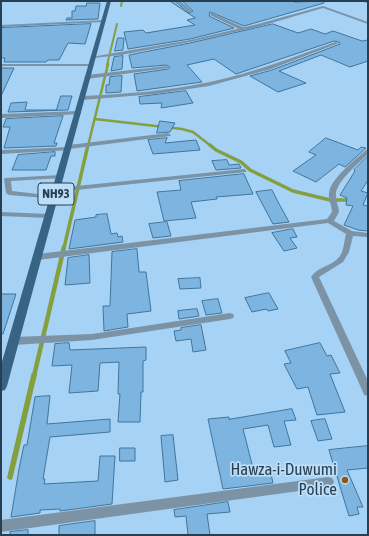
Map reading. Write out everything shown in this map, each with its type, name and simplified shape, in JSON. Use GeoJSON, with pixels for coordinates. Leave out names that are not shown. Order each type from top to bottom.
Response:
{"type":"FeatureCollection","features":[{"type":"Feature","properties":{"kind":"main road","name":"NH93"},"geometry":{"type":"LineString","coordinates":[[1,386],[79,114],[87,77],[109,1]]}},
{"type":"Feature","properties":{"kind":"street"},"geometry":{"type":"LineString","coordinates":[[178,1],[190,11]]}},
{"type":"Feature","properties":{"kind":"street"},"geometry":{"type":"LineString","coordinates":[[364,1],[368,2]]}},
{"type":"Feature","properties":{"kind":"street"},"geometry":{"type":"LineString","coordinates":[[1,65],[92,61],[243,29],[323,7],[368,23]]}},
{"type":"Feature","properties":{"kind":"street"},"geometry":{"type":"LineString","coordinates":[[211,14],[243,29]]}},
{"type":"Feature","properties":{"kind":"street"},"geometry":{"type":"LineString","coordinates":[[1,26],[104,21]]}},
{"type":"Feature","properties":{"kind":"street"},"geometry":{"type":"LineString","coordinates":[[82,98],[162,92],[227,80],[271,67],[337,43]]}},
{"type":"Feature","properties":{"kind":"street"},"geometry":{"type":"LineString","coordinates":[[87,77],[166,67]]}},
{"type":"Feature","properties":{"kind":"street"},"geometry":{"type":"LineString","coordinates":[[1,116],[79,114]]}},
{"type":"Feature","properties":{"kind":"street"},"geometry":{"type":"LineString","coordinates":[[1,152],[69,148],[168,135]]}},
{"type":"Feature","properties":{"kind":"street"},"geometry":{"type":"LineString","coordinates":[[38,257],[329,221],[336,215],[337,211],[332,194],[335,186],[368,151]]}},
{"type":"Feature","properties":{"kind":"street"},"geometry":{"type":"LineString","coordinates":[[61,177],[7,179],[9,193],[56,194],[244,170]]}},
{"type":"Feature","properties":{"kind":"street"},"geometry":{"type":"LineString","coordinates":[[1,214],[50,216]]}},
{"type":"Feature","properties":{"kind":"street"},"geometry":{"type":"LineString","coordinates":[[329,221],[350,232],[368,234]]}},
{"type":"Feature","properties":{"kind":"street"},"geometry":{"type":"LineString","coordinates":[[350,232],[343,257],[335,264],[319,272],[315,277],[368,392]]}},
{"type":"Feature","properties":{"kind":"street"},"geometry":{"type":"LineString","coordinates":[[14,341],[92,337],[230,316]]}},
{"type":"Feature","properties":{"kind":"street"},"geometry":{"type":"LineString","coordinates":[[1,526],[328,482]]}},
{"type":"Feature","properties":{"kind":"building"},"geometry":{"type":"Polygon","coordinates":[[[170,1],[175,1],[189,13],[193,11],[182,1],[324,1],[324,3],[244,26],[210,12],[209,16],[234,28],[190,39],[128,49],[124,32],[143,30],[146,33],[195,25],[187,20],[195,18],[170,1]]]}},
{"type":"Feature","properties":{"kind":"building"},"geometry":{"type":"Polygon","coordinates":[[[87,3],[100,3],[98,19],[66,20],[67,18],[72,18],[72,11],[75,11],[76,6],[86,6],[87,3]]]}},
{"type":"Feature","properties":{"kind":"building"},"geometry":{"type":"Polygon","coordinates":[[[91,24],[85,44],[68,43],[59,60],[48,60],[46,62],[4,62],[5,58],[1,58],[1,28],[91,24]]]}},
{"type":"Feature","properties":{"kind":"building"},"geometry":{"type":"Polygon","coordinates":[[[273,24],[298,33],[311,29],[325,34],[333,31],[362,41],[368,40],[368,61],[350,67],[321,55],[279,71],[306,83],[278,92],[250,76],[272,70],[340,44],[339,42],[334,41],[236,74],[214,59],[187,65],[202,82],[137,91],[134,74],[168,69],[170,67],[166,65],[132,68],[129,55],[273,24]]]}},
{"type":"Feature","properties":{"kind":"building"},"geometry":{"type":"Polygon","coordinates":[[[118,38],[124,38],[123,50],[115,51],[118,38]]]}},
{"type":"Feature","properties":{"kind":"building"},"geometry":{"type":"Polygon","coordinates":[[[123,56],[122,69],[111,71],[114,57],[123,56]]]}},
{"type":"Feature","properties":{"kind":"building"},"geometry":{"type":"Polygon","coordinates":[[[2,68],[14,68],[1,96],[1,71],[2,68]]]}},
{"type":"Feature","properties":{"kind":"building"},"geometry":{"type":"Polygon","coordinates":[[[122,76],[121,92],[106,93],[106,85],[109,85],[110,77],[122,76]]]}},
{"type":"Feature","properties":{"kind":"building"},"geometry":{"type":"Polygon","coordinates":[[[186,91],[193,103],[161,108],[162,103],[140,104],[139,97],[186,91]]]}},
{"type":"Feature","properties":{"kind":"building"},"geometry":{"type":"Polygon","coordinates":[[[61,96],[72,96],[68,110],[8,112],[11,103],[27,102],[25,110],[56,110],[61,96]]]}},
{"type":"Feature","properties":{"kind":"building"},"geometry":{"type":"Polygon","coordinates":[[[63,116],[54,143],[57,143],[56,146],[4,148],[10,127],[3,127],[6,119],[63,116]]]}},
{"type":"Feature","properties":{"kind":"building"},"geometry":{"type":"Polygon","coordinates":[[[160,121],[175,123],[170,132],[157,133],[160,121]]]}},
{"type":"Feature","properties":{"kind":"building"},"geometry":{"type":"Polygon","coordinates":[[[167,138],[165,143],[196,140],[200,150],[153,154],[148,140],[167,138]]]}},
{"type":"Feature","properties":{"kind":"building"},"geometry":{"type":"Polygon","coordinates":[[[326,138],[358,150],[361,147],[366,148],[345,167],[339,164],[316,182],[293,171],[316,155],[309,152],[326,138]]]}},
{"type":"Feature","properties":{"kind":"building"},"geometry":{"type":"Polygon","coordinates":[[[55,152],[55,156],[51,156],[46,170],[12,170],[18,155],[55,152]]]}},
{"type":"Feature","properties":{"kind":"building"},"geometry":{"type":"Polygon","coordinates":[[[368,156],[368,180],[361,191],[368,193],[363,205],[368,206],[368,231],[358,230],[344,225],[353,206],[346,205],[347,198],[340,195],[355,171],[354,170],[368,156]]]}},
{"type":"Feature","properties":{"kind":"building"},"geometry":{"type":"Polygon","coordinates":[[[227,160],[229,165],[239,164],[241,168],[216,170],[212,161],[227,160]]]}},
{"type":"Feature","properties":{"kind":"building"},"geometry":{"type":"Polygon","coordinates":[[[244,174],[253,194],[216,197],[217,199],[191,202],[196,218],[164,221],[157,192],[181,190],[179,181],[244,174]]]}},
{"type":"Feature","properties":{"kind":"building"},"geometry":{"type":"Polygon","coordinates":[[[272,190],[289,222],[273,224],[256,192],[272,190]]]}},
{"type":"Feature","properties":{"kind":"building"},"geometry":{"type":"Polygon","coordinates":[[[107,214],[111,234],[117,233],[118,237],[122,236],[123,242],[69,249],[75,220],[107,214]]]}},
{"type":"Feature","properties":{"kind":"building"},"geometry":{"type":"Polygon","coordinates":[[[167,222],[171,236],[153,238],[149,224],[167,222]]]}},
{"type":"Feature","properties":{"kind":"building"},"geometry":{"type":"Polygon","coordinates":[[[293,229],[297,237],[290,238],[297,248],[284,251],[272,233],[293,229]]]}},
{"type":"Feature","properties":{"kind":"building"},"geometry":{"type":"Polygon","coordinates":[[[137,249],[139,272],[146,272],[151,311],[127,314],[128,327],[104,331],[103,306],[110,306],[112,252],[137,249]]]}},
{"type":"Feature","properties":{"kind":"building"},"geometry":{"type":"Polygon","coordinates":[[[89,255],[90,283],[65,285],[68,258],[89,255]]]}},
{"type":"Feature","properties":{"kind":"building"},"geometry":{"type":"Polygon","coordinates":[[[200,278],[201,288],[180,289],[178,279],[200,278]]]}},
{"type":"Feature","properties":{"kind":"building"},"geometry":{"type":"Polygon","coordinates":[[[269,293],[278,309],[268,311],[266,309],[252,312],[245,298],[269,293]]]}},
{"type":"Feature","properties":{"kind":"building"},"geometry":{"type":"Polygon","coordinates":[[[1,294],[16,294],[3,334],[1,333],[1,294]]]}},
{"type":"Feature","properties":{"kind":"building"},"geometry":{"type":"Polygon","coordinates":[[[218,299],[222,313],[206,315],[202,301],[218,299]]]}},
{"type":"Feature","properties":{"kind":"building"},"geometry":{"type":"Polygon","coordinates":[[[197,309],[199,316],[179,319],[178,311],[197,309]]]}},
{"type":"Feature","properties":{"kind":"building"},"geometry":{"type":"Polygon","coordinates":[[[201,325],[206,350],[193,352],[191,339],[176,341],[174,331],[181,330],[181,328],[201,325]]]}},
{"type":"Feature","properties":{"kind":"building"},"geometry":{"type":"Polygon","coordinates":[[[69,343],[70,350],[146,347],[146,360],[143,361],[143,392],[141,392],[140,422],[118,422],[120,394],[118,394],[119,362],[100,363],[98,391],[69,393],[72,365],[52,366],[55,344],[69,343]]]}},
{"type":"Feature","properties":{"kind":"building"},"geometry":{"type":"Polygon","coordinates":[[[320,343],[327,356],[331,355],[340,373],[330,374],[345,412],[317,415],[308,387],[297,389],[284,364],[291,363],[285,351],[320,343]]]}},
{"type":"Feature","properties":{"kind":"building"},"geometry":{"type":"Polygon","coordinates":[[[50,396],[47,424],[110,419],[110,432],[50,437],[43,479],[45,479],[44,484],[98,481],[100,456],[115,456],[112,504],[60,511],[60,509],[40,510],[40,513],[11,517],[24,445],[27,445],[35,397],[50,396]]]}},
{"type":"Feature","properties":{"kind":"building"},"geometry":{"type":"Polygon","coordinates":[[[292,409],[296,420],[284,421],[291,445],[274,447],[268,425],[243,429],[253,468],[269,465],[273,483],[223,489],[208,419],[229,417],[229,419],[292,409]]]}},
{"type":"Feature","properties":{"kind":"building"},"geometry":{"type":"Polygon","coordinates":[[[325,419],[332,439],[318,441],[311,421],[325,419]]]}},
{"type":"Feature","properties":{"kind":"building"},"geometry":{"type":"Polygon","coordinates":[[[173,435],[178,480],[165,482],[161,436],[173,435]]]}},
{"type":"Feature","properties":{"kind":"building"},"geometry":{"type":"Polygon","coordinates":[[[368,446],[368,468],[347,470],[363,507],[357,507],[359,514],[349,516],[329,450],[368,446]]]}},
{"type":"Feature","properties":{"kind":"building"},"geometry":{"type":"Polygon","coordinates":[[[120,448],[135,448],[135,461],[120,461],[120,448]]]}},
{"type":"Feature","properties":{"kind":"building"},"geometry":{"type":"Polygon","coordinates":[[[228,502],[230,512],[207,514],[210,535],[188,535],[186,516],[175,517],[174,510],[228,502]]]}},
{"type":"Feature","properties":{"kind":"building"},"geometry":{"type":"Polygon","coordinates":[[[95,521],[95,535],[59,535],[59,526],[95,521]]]}},
{"type":"Feature","properties":{"kind":"building"},"geometry":{"type":"Polygon","coordinates":[[[28,530],[28,535],[10,535],[10,532],[28,530]]]}},
{"type":"Feature","properties":{"kind":"waterway"},"geometry":{"type":"LineString","coordinates":[[121,6],[122,1]]}},
{"type":"Feature","properties":{"kind":"waterway"},"geometry":{"type":"LineString","coordinates":[[107,65],[117,24]]}},
{"type":"Feature","properties":{"kind":"waterway"},"geometry":{"type":"LineString","coordinates":[[88,146],[108,64]]}},
{"type":"Feature","properties":{"kind":"waterway"},"geometry":{"type":"LineString","coordinates":[[95,119],[182,129],[193,132],[211,146]]}},
{"type":"Feature","properties":{"kind":"waterway"},"geometry":{"type":"LineString","coordinates":[[64,248],[88,145]]}},
{"type":"Feature","properties":{"kind":"waterway"},"geometry":{"type":"LineString","coordinates":[[210,145],[216,150],[241,162],[250,170],[293,191],[330,200],[352,200]]}},
{"type":"Feature","properties":{"kind":"waterway"},"geometry":{"type":"LineString","coordinates":[[34,376],[64,247]]}},
{"type":"Feature","properties":{"kind":"waterway"},"geometry":{"type":"LineString","coordinates":[[10,477],[34,375]]}},
{"type":"Feature","properties":{"kind":"place","name":"Hawza-i-Duwumi Police"},"geometry":{"type":"Point","coordinates":[345,480]}}]}
